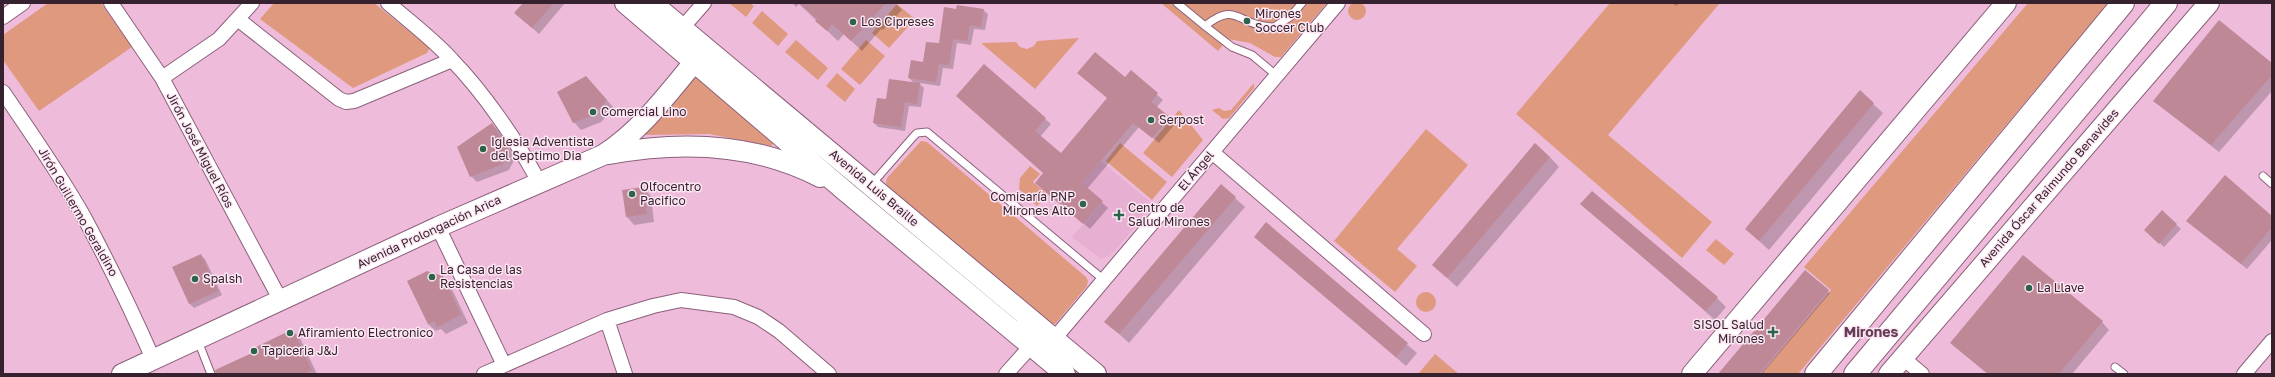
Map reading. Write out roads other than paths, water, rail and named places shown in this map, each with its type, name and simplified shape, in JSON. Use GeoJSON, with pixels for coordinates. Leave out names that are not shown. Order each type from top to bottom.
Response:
{"type":"FeatureCollection","features":[{"type":"Feature","properties":{"kind":"main road"},"geometry":{"type":"LineString","coordinates":[[1816,374],[2123,3]]}},
{"type":"Feature","properties":{"kind":"main road"},"geometry":{"type":"LineString","coordinates":[[1855,374],[2166,3]]}},
{"type":"Feature","properties":{"kind":"main road"},"geometry":{"type":"LineString","coordinates":[[2146,28],[2184,3]]}},
{"type":"Feature","properties":{"kind":"street"},"geometry":{"type":"LineString","coordinates":[[3,17],[23,3]]}},
{"type":"Feature","properties":{"kind":"street","name":"Jirón José Miguel Ríos"},"geometry":{"type":"LineString","coordinates":[[111,3],[162,78],[281,301]]}},
{"type":"Feature","properties":{"kind":"street"},"geometry":{"type":"LineString","coordinates":[[162,78],[219,39],[239,20],[252,3]]}},
{"type":"Feature","properties":{"kind":"street"},"geometry":{"type":"LineString","coordinates":[[388,3],[452,60],[467,76],[524,154],[539,182]]}},
{"type":"Feature","properties":{"kind":"street","name":"Avenida Luis Braille"},"geometry":{"type":"LineString","coordinates":[[625,3],[676,35],[700,55],[871,185],[1096,374]]}},
{"type":"Feature","properties":{"kind":"street","name":"Avenida Luis Braille"},"geometry":{"type":"LineString","coordinates":[[652,3],[676,35]]}},
{"type":"Feature","properties":{"kind":"street"},"geometry":{"type":"LineString","coordinates":[[676,35],[704,3]]}},
{"type":"Feature","properties":{"kind":"street","name":"El Ángel"},"geometry":{"type":"LineString","coordinates":[[1054,339],[1338,3]]}},
{"type":"Feature","properties":{"kind":"street"},"geometry":{"type":"LineString","coordinates":[[1692,374],[2006,3]]}},
{"type":"Feature","properties":{"kind":"street","name":"Avenida Óscar Raimundo Benavides"},"geometry":{"type":"LineString","coordinates":[[1889,374],[2208,3]]}},
{"type":"Feature","properties":{"kind":"street"},"geometry":{"type":"LineString","coordinates":[[239,20],[339,99],[346,102],[354,101],[452,60]]}},
{"type":"Feature","properties":{"kind":"street","name":"Avenida Luis Braille"},"geometry":{"type":"LineString","coordinates":[[700,55],[845,191],[1065,374]]}},
{"type":"Feature","properties":{"kind":"street","name":"Avenida Prolongación Arica"},"geometry":{"type":"LineString","coordinates":[[122,374],[198,340],[438,227],[603,155],[621,143],[636,129],[700,55]]}},
{"type":"Feature","properties":{"kind":"street","name":"Jirón Guillermo Geraldino"},"geometry":{"type":"LineString","coordinates":[[3,92],[38,142],[83,216],[120,287],[153,359]]}},
{"type":"Feature","properties":{"kind":"street"},"geometry":{"type":"LineString","coordinates":[[603,155],[647,147],[682,145],[731,149],[771,158],[809,172],[845,191]]}},
{"type":"Feature","properties":{"kind":"street"},"geometry":{"type":"LineString","coordinates":[[1212,152],[1424,334]]}},
{"type":"Feature","properties":{"kind":"street"},"geometry":{"type":"LineString","coordinates":[[438,227],[504,365]]}},
{"type":"Feature","properties":{"kind":"street"},"geometry":{"type":"LineString","coordinates":[[484,374],[607,320],[681,300],[734,307],[758,317],[779,331],[829,374]]}},
{"type":"Feature","properties":{"kind":"street"},"geometry":{"type":"LineString","coordinates":[[607,320],[625,374]]}},
{"type":"Feature","properties":{"kind":"street"},"geometry":{"type":"LineString","coordinates":[[1006,374],[1031,346],[1054,339]]}},
{"type":"Feature","properties":{"kind":"street"},"geometry":{"type":"LineString","coordinates":[[2244,374],[2272,340]]}},
{"type":"Feature","properties":{"kind":"street"},"geometry":{"type":"LineString","coordinates":[[1903,358],[1922,374]]}},
{"type":"Feature","properties":{"kind":"lane"},"geometry":{"type":"LineString","coordinates":[[1177,3],[1228,45],[1252,55],[1276,75]]}},
{"type":"Feature","properties":{"kind":"lane"},"geometry":{"type":"LineString","coordinates":[[1205,26],[1217,13],[1226,9],[1234,11],[1255,25],[1274,27],[1290,17],[1302,3]]}},
{"type":"Feature","properties":{"kind":"lane"},"geometry":{"type":"LineString","coordinates":[[871,185],[917,133],[927,132],[1104,280]]}},
{"type":"Feature","properties":{"kind":"lane"},"geometry":{"type":"LineString","coordinates":[[2263,176],[2272,184]]}},
{"type":"Feature","properties":{"kind":"lane"},"geometry":{"type":"LineString","coordinates":[[198,340],[212,374]]}},
{"type":"Feature","properties":{"kind":"lane"},"geometry":{"type":"LineString","coordinates":[[2115,367],[2124,374]]}},
{"type":"Feature","properties":{"kind":"place","name":"Mirones Soccer Club"},"geometry":{"type":"Point","coordinates":[1247,21]}},
{"type":"Feature","properties":{"kind":"place","name":"Los Cipreses"},"geometry":{"type":"Point","coordinates":[853,22]}},
{"type":"Feature","properties":{"kind":"place","name":"Comercial Lino"},"geometry":{"type":"Point","coordinates":[593,112]}},
{"type":"Feature","properties":{"kind":"place","name":"Serpost"},"geometry":{"type":"Point","coordinates":[1151,120]}},
{"type":"Feature","properties":{"kind":"place","name":"Iglesia Adventista del Septimo Dia"},"geometry":{"type":"Point","coordinates":[483,149]}},
{"type":"Feature","properties":{"kind":"place","name":"Olfocentro Pacifico"},"geometry":{"type":"Point","coordinates":[632,194]}},
{"type":"Feature","properties":{"kind":"place","name":"Comisaría PNP Mirones Alto"},"geometry":{"type":"Point","coordinates":[1083,204]}},
{"type":"Feature","properties":{"kind":"place","name":"Centro de Salud Mirones"},"geometry":{"type":"Point","coordinates":[1119,215]}},
{"type":"Feature","properties":{"kind":"place","name":"La Casa de las Resistencias"},"geometry":{"type":"Point","coordinates":[432,277]}},
{"type":"Feature","properties":{"kind":"place","name":"Spalsh"},"geometry":{"type":"Point","coordinates":[195,279]}},
{"type":"Feature","properties":{"kind":"place","name":"La Llave"},"geometry":{"type":"Point","coordinates":[2029,288]}},
{"type":"Feature","properties":{"kind":"place","name":"SISOL Salud Mirones"},"geometry":{"type":"Point","coordinates":[1773,332]}},
{"type":"Feature","properties":{"kind":"place","name":"Afiramiento Electronico"},"geometry":{"type":"Point","coordinates":[290,333]}},
{"type":"Feature","properties":{"kind":"place","name":"Tapiceria J&J"},"geometry":{"type":"Point","coordinates":[254,351]}},
{"type":"Feature","properties":{"kind":"district","name":"Mirones"},"geometry":{"type":"Point","coordinates":[1871,332]}}]}
